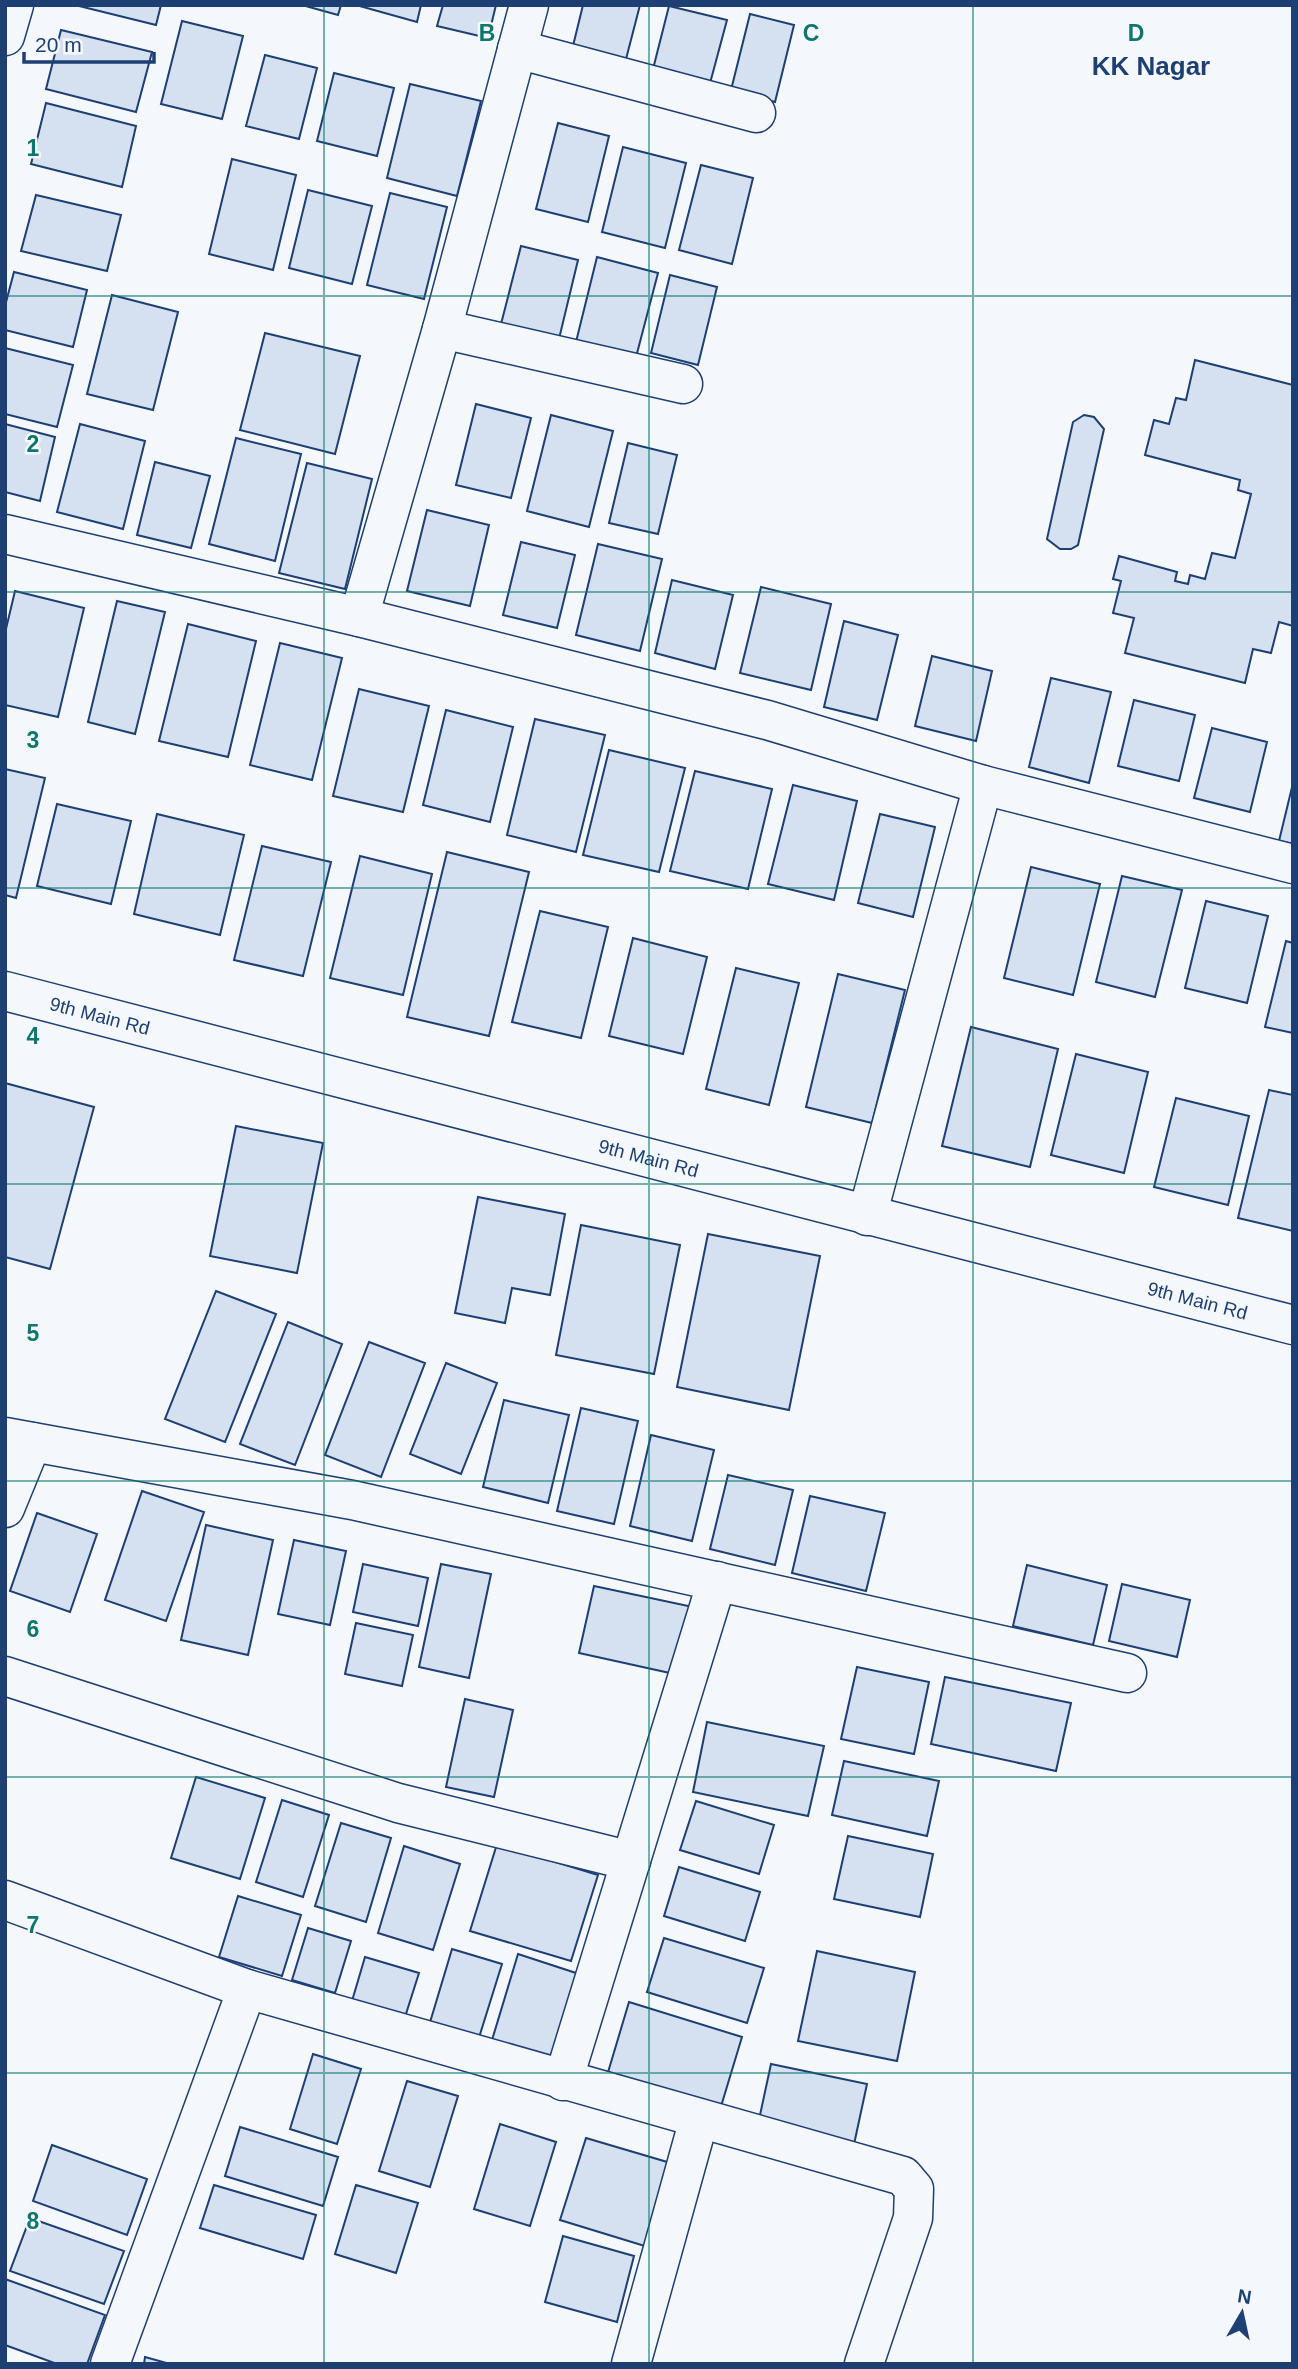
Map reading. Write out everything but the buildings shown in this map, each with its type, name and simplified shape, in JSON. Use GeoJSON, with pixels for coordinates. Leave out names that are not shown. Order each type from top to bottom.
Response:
{"type":"FeatureCollection","features":[{"type":"Feature","properties":{"kind":"street"},"geometry":{"type":"LineString","coordinates":[[5,36],[14,5]]}},
{"type":"Feature","properties":{"kind":"street"},"geometry":{"type":"LineString","coordinates":[[359,617],[442,329],[529,5]]}},
{"type":"Feature","properties":{"kind":"street"},"geometry":{"type":"LineString","coordinates":[[517,49],[756,113]]}},
{"type":"Feature","properties":{"kind":"street"},"geometry":{"type":"LineString","coordinates":[[442,329],[682,384]]}},
{"type":"Feature","properties":{"kind":"street"},"geometry":{"type":"LineString","coordinates":[[5,534],[359,617],[766,720],[983,785],[1293,864]]}},
{"type":"Feature","properties":{"kind":"street"},"geometry":{"type":"LineString","coordinates":[[867,1216],[983,785]]}},
{"type":"Feature","properties":{"kind":"street","name":"9th Main Rd"},"geometry":{"type":"LineString","coordinates":[[5,991],[1293,1325]]}},
{"type":"Feature","properties":{"kind":"street"},"geometry":{"type":"LineString","coordinates":[[5,1508],[18,1439],[352,1500],[1127,1673]]}},
{"type":"Feature","properties":{"kind":"street"},"geometry":{"type":"LineString","coordinates":[[563,2081],[717,1581]]}},
{"type":"Feature","properties":{"kind":"street"},"geometry":{"type":"LineString","coordinates":[[5,1676],[398,1803],[631,1861]]}},
{"type":"Feature","properties":{"kind":"street"},"geometry":{"type":"LineString","coordinates":[[5,1900],[247,1989],[903,2176],[914,2189],[913,2218],[864,2364]]}},
{"type":"Feature","properties":{"kind":"street"},"geometry":{"type":"LineString","coordinates":[[110,2364],[247,1989]]}},
{"type":"Feature","properties":{"kind":"street"},"geometry":{"type":"LineString","coordinates":[[631,2364],[699,2119]]}},
{"type":"Feature","properties":{"kind":"district","name":"KK Nagar"},"geometry":{"type":"Point","coordinates":[1151,66]}}]}
